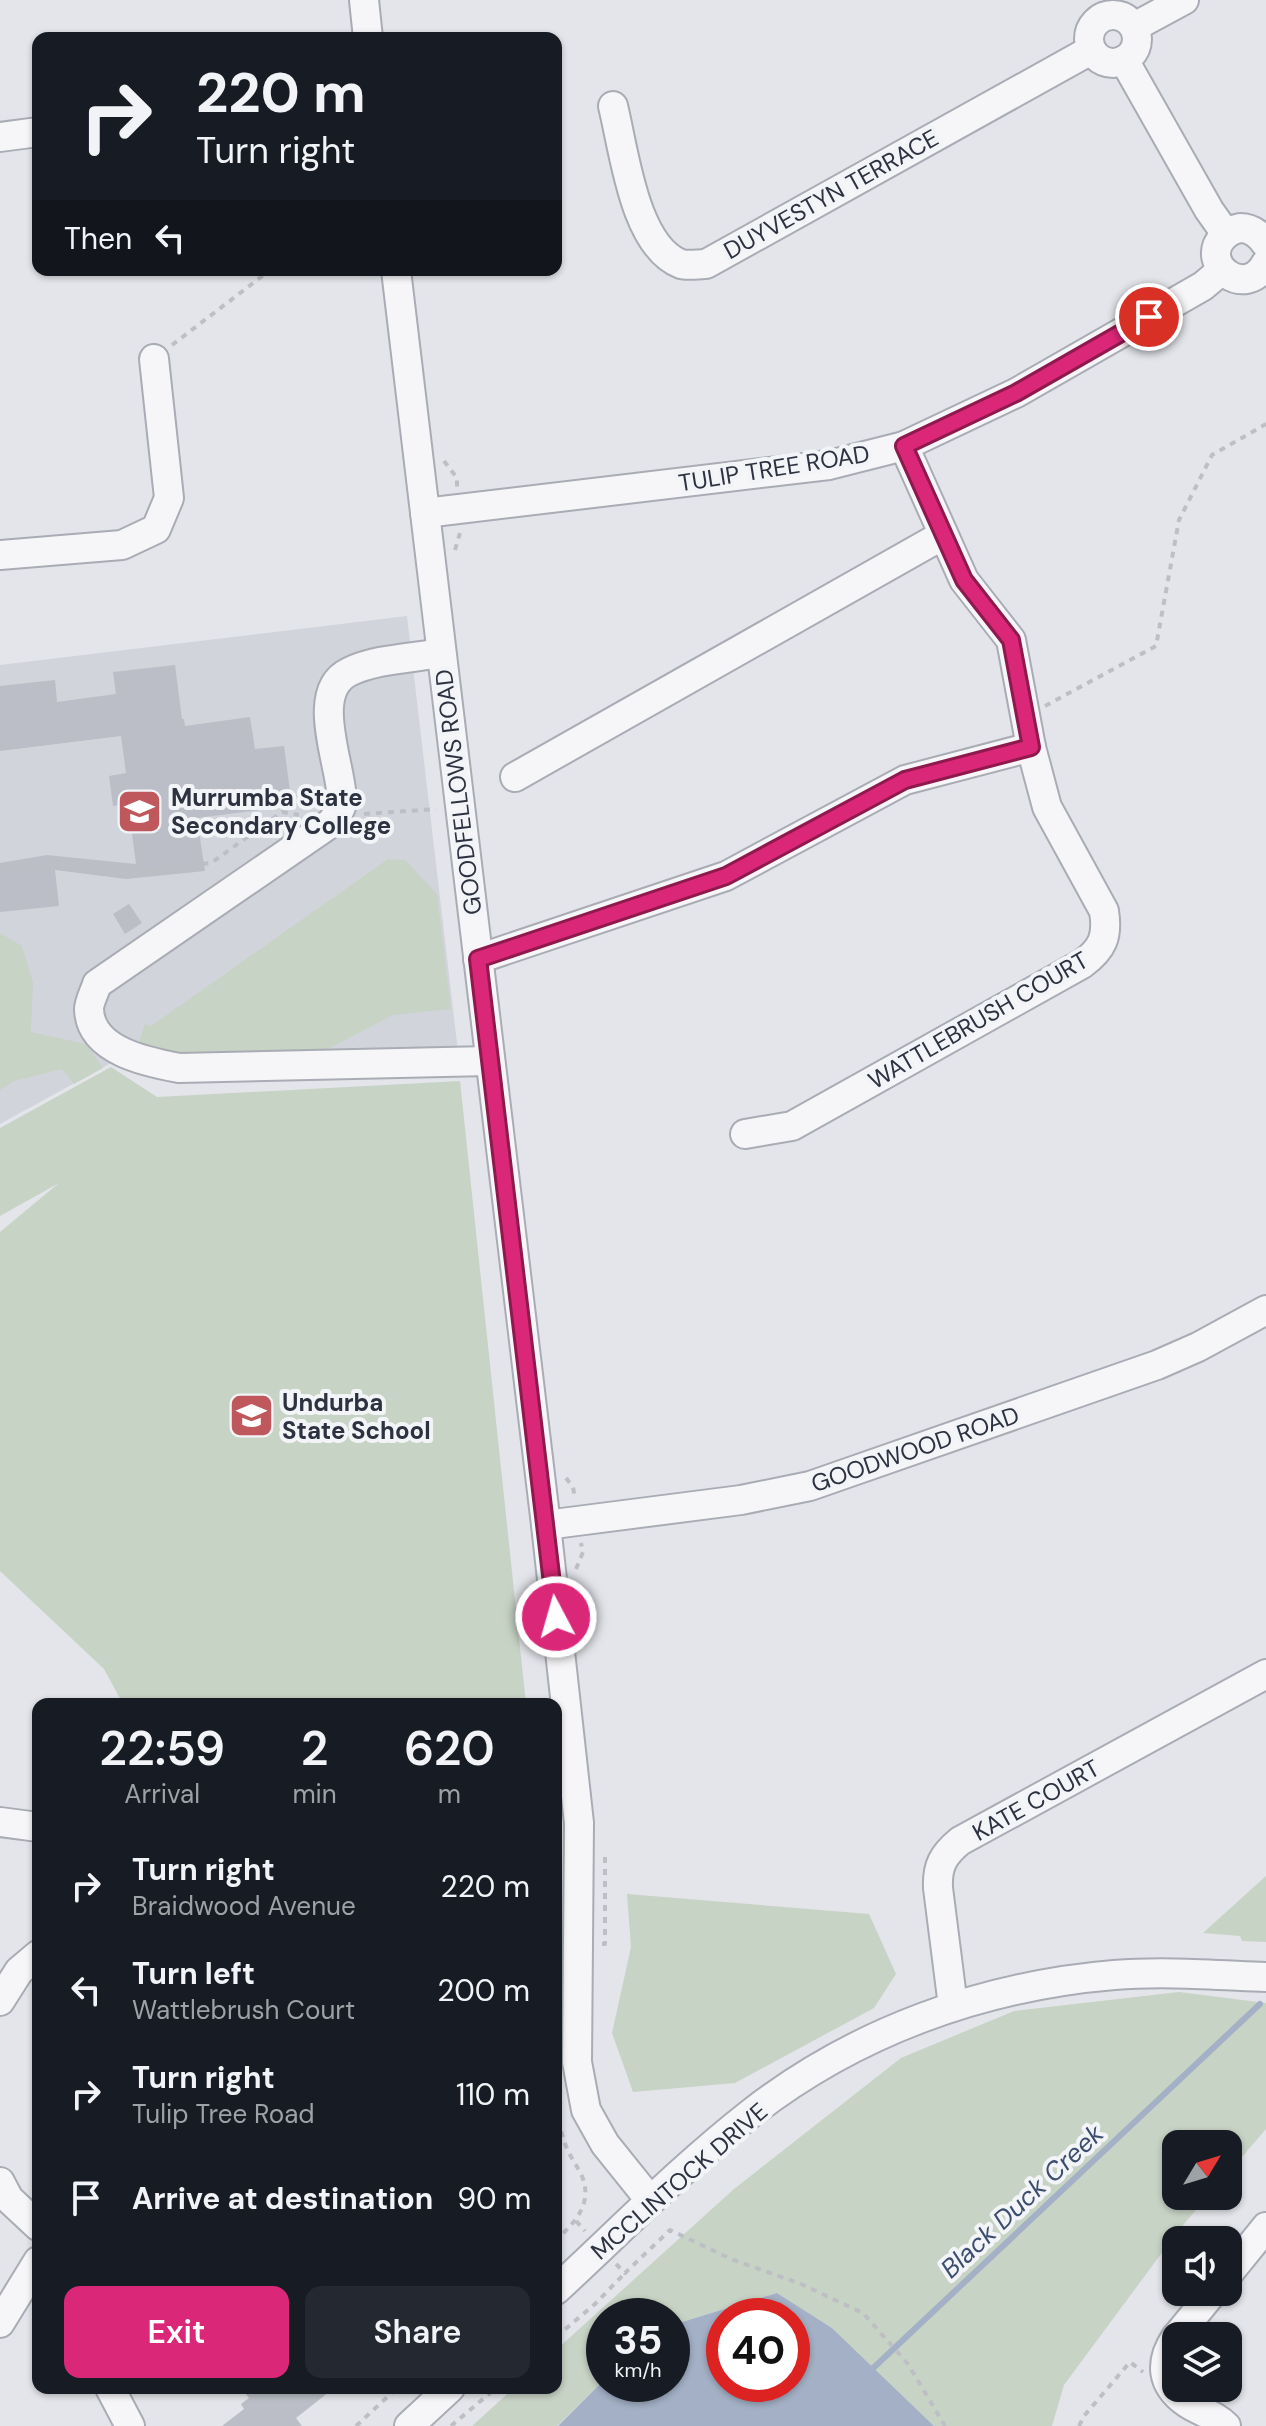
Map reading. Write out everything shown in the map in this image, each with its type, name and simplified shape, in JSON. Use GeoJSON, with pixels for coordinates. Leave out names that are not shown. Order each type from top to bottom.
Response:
{"type":"FeatureCollection","features":[{"type":"Feature","properties":{"kind":"street"},"geometry":{"type":"LineString","coordinates":[[364,0],[367,32]]}},
{"type":"Feature","properties":{"kind":"street"},"geometry":{"type":"LineString","coordinates":[[1134,27],[1184,0]]}},
{"type":"Feature","properties":{"kind":"street"},"geometry":{"type":"LineString","coordinates":[[1117,15],[1134,27],[1136,48],[1124,60],[1116,63],[1104,61],[1091,50],[1089,34],[1101,18],[1117,15]]}},
{"type":"Feature","properties":{"kind":"street","name":"DUYVESTYN TERRACE"},"geometry":{"type":"LineString","coordinates":[[613,106],[634,201],[647,232],[662,253],[683,265],[706,264],[1091,50]]}},
{"type":"Feature","properties":{"kind":"street"},"geometry":{"type":"LineString","coordinates":[[1124,60],[1209,210],[1226,234]]}},
{"type":"Feature","properties":{"kind":"street"},"geometry":{"type":"LineString","coordinates":[[0,137],[32,133]]}},
{"type":"Feature","properties":{"kind":"street"},"geometry":{"type":"LineString","coordinates":[[1266,244],[1256,232],[1241,228],[1226,234],[1217,246],[1216,254],[1222,270],[1235,279],[1243,280],[1259,274],[1266,263]]}},
{"type":"Feature","properties":{"kind":"street","name":"TULIP TREE ROAD"},"geometry":{"type":"LineString","coordinates":[[425,513],[829,465],[904,446],[1016,393],[1203,286],[1222,270]]}},
{"type":"Feature","properties":{"kind":"street","name":"GOODFELLOWS ROAD"},"geometry":{"type":"LineString","coordinates":[[397,276],[579,1823],[567,1887],[577,2062],[586,2110],[605,2144],[650,2200]]}},
{"type":"Feature","properties":{"kind":"street"},"geometry":{"type":"LineString","coordinates":[[0,555],[122,545],[156,529],[169,498],[154,359]]}},
{"type":"Feature","properties":{"kind":"street","name":"WATTLEBRUSH COURT"},"geometry":{"type":"LineString","coordinates":[[745,1134],[792,1126],[1082,964],[1094,956],[1103,944],[1107,928],[1104,911],[1052,819],[1031,747],[1011,640],[964,580],[904,446]]}},
{"type":"Feature","properties":{"kind":"street"},"geometry":{"type":"LineString","coordinates":[[515,777],[943,535]]}},
{"type":"Feature","properties":{"kind":"street"},"geometry":{"type":"LineString","coordinates":[[441,653],[351,671],[336,680],[329,694],[330,736],[342,803],[339,813],[331,823],[97,984],[89,1008],[97,1034],[122,1052],[151,1063],[179,1068],[489,1061]]}},
{"type":"Feature","properties":{"kind":"street"},"geometry":{"type":"LineString","coordinates":[[478,959],[726,876],[905,780],[1031,747]]}},
{"type":"Feature","properties":{"kind":"street","name":"GOODWOOD ROAD"},"geometry":{"type":"LineString","coordinates":[[546,1525],[741,1500],[810,1486],[1157,1365],[1266,1310]]}},
{"type":"Feature","properties":{"kind":"street","name":"KATE COURT"},"geometry":{"type":"LineString","coordinates":[[953,2006],[937,1871],[945,1853],[960,1841],[1266,1674]]}},
{"type":"Feature","properties":{"kind":"street"},"geometry":{"type":"LineString","coordinates":[[0,1822],[32,1826]]}},
{"type":"Feature","properties":{"kind":"street"},"geometry":{"type":"LineString","coordinates":[[0,2001],[19,1971],[32,1960]]}},
{"type":"Feature","properties":{"kind":"street","name":"MCCLINTOCK DRIVE"},"geometry":{"type":"LineString","coordinates":[[562,2284],[650,2200],[751,2114],[828,2062],[892,2029],[953,2006],[1030,1986],[1115,1975],[1185,1973],[1266,1977]]}},
{"type":"Feature","properties":{"kind":"street"},"geometry":{"type":"LineString","coordinates":[[0,2182],[9,2199],[32,2220]]}},
{"type":"Feature","properties":{"kind":"street"},"geometry":{"type":"LineString","coordinates":[[1242,2257],[1266,2227]]}},
{"type":"Feature","properties":{"kind":"street"},"geometry":{"type":"LineString","coordinates":[[0,2323],[32,2271]]}},
{"type":"Feature","properties":{"kind":"street"},"geometry":{"type":"LineString","coordinates":[[1188,2322],[1201,2306]]}},
{"type":"Feature","properties":{"kind":"street"},"geometry":{"type":"LineString","coordinates":[[113,2394],[130,2426]]}},
{"type":"Feature","properties":{"kind":"street"},"geometry":{"type":"LineString","coordinates":[[409,2426],[444,2394]]}},
{"type":"Feature","properties":{"kind":"street"},"geometry":{"type":"LineString","coordinates":[[1186,2402],[1226,2426]]}},
{"type":"Feature","properties":{"kind":"path"},"geometry":{"type":"LineString","coordinates":[[154,359],[262,276]]}},
{"type":"Feature","properties":{"kind":"path"},"geometry":{"type":"LineString","coordinates":[[1025,717],[1156,646],[1179,520],[1212,455],[1266,424]]}},
{"type":"Feature","properties":{"kind":"path"},"geometry":{"type":"LineString","coordinates":[[339,813],[389,814],[436,809]]}},
{"type":"Feature","properties":{"kind":"path"},"geometry":{"type":"LineString","coordinates":[[0,869],[62,863],[125,873],[211,863],[282,812],[304,816]]}},
{"type":"Feature","properties":{"kind":"path"},"geometry":{"type":"LineString","coordinates":[[562,2136],[586,2191],[584,2207],[576,2221],[562,2234]]}},
{"type":"Feature","properties":{"kind":"path"},"geometry":{"type":"LineString","coordinates":[[576,2221],[625,2273]]}},
{"type":"Feature","properties":{"kind":"path"},"geometry":{"type":"LineString","coordinates":[[562,2332],[670,2230],[731,2259],[826,2295],[863,2313],[908,2364],[945,2426]]}},
{"type":"Feature","properties":{"kind":"path"},"geometry":{"type":"LineString","coordinates":[[1079,2426],[1130,2362],[1146,2374]]}},
{"type":"Feature","properties":{"kind":"path"},"geometry":{"type":"LineString","coordinates":[[356,2426],[391,2394]]}},
{"type":"Feature","properties":{"kind":"path"},"geometry":{"type":"LineString","coordinates":[[451,2426],[489,2394]]}},
{"type":"Feature","properties":{"kind":"shaded area","name":"Murrumba State Secondary College"},"geometry":{"type":"Polygon","coordinates":[[[407,616],[460,1069],[170,1082],[113,1062],[0,1124],[0,665],[407,616]]]}},
{"type":"Feature","properties":{"kind":"green space"},"geometry":{"type":"Polygon","coordinates":[[[388,859],[405,860],[437,894],[451,1009],[393,1015],[318,1054],[177,1059],[138,1045],[145,1024],[151,1026],[388,859]]]}},
{"type":"Feature","properties":{"kind":"green space"},"geometry":{"type":"Polygon","coordinates":[[[0,933],[22,946],[33,983],[31,1032],[86,1044],[103,1068],[74,1084],[62,1069],[14,1081],[0,1090],[0,933]]]}},
{"type":"Feature","properties":{"kind":"green space","name":"Undurba State School"},"geometry":{"type":"Polygon","coordinates":[[[111,1067],[157,1097],[460,1081],[525,1698],[120,1698],[104,1669],[0,1571],[0,1232],[59,1183],[0,1216],[0,1128],[111,1067]]]}},
{"type":"Feature","properties":{"kind":"green space"},"geometry":{"type":"Polygon","coordinates":[[[1266,1876],[1266,1942],[1242,1941],[1240,1936],[1203,1933],[1266,1876]]]}},
{"type":"Feature","properties":{"kind":"green space"},"geometry":{"type":"Polygon","coordinates":[[[627,1894],[869,1914],[896,1974],[874,2008],[735,2083],[633,2092],[612,2033],[631,1947],[627,1894]]]}},
{"type":"Feature","properties":{"kind":"green space"},"geometry":{"type":"Polygon","coordinates":[[[1179,1992],[1266,2003],[1266,2129],[1242,2157],[1242,2130],[1162,2130],[1162,2210],[1196,2210],[1182,2226],[1162,2226],[1162,2253],[1064,2385],[1052,2426],[934,2426],[832,2328],[810,2314],[810,2298],[785,2298],[777,2293],[761,2298],[706,2298],[706,2315],[690,2320],[690,2298],[613,2298],[734,2189],[901,2058],[1014,2011],[1179,1992]]]}},
{"type":"Feature","properties":{"kind":"green space"},"geometry":{"type":"Polygon","coordinates":[[[586,2323],[586,2398],[557,2426],[472,2426],[507,2394],[562,2394],[562,2345],[586,2323]]]}},
{"type":"Feature","properties":{"kind":"water"},"geometry":{"type":"Polygon","coordinates":[[[777,2293],[785,2298],[761,2298],[777,2293]]]}},
{"type":"Feature","properties":{"kind":"water"},"geometry":{"type":"Polygon","coordinates":[[[810,2314],[832,2328],[934,2426],[558,2426],[586,2398],[586,2402],[690,2402],[690,2320],[706,2315],[706,2402],[810,2402],[810,2314]]]}},
{"type":"Feature","properties":{"kind":"building"},"geometry":{"type":"Polygon","coordinates":[[[175,665],[185,726],[250,717],[255,749],[284,746],[292,806],[197,818],[205,871],[126,879],[55,870],[59,906],[0,912],[0,863],[47,855],[136,864],[128,804],[113,806],[109,776],[126,773],[121,736],[0,751],[0,686],[55,680],[57,702],[116,694],[113,672],[175,665]]]}},
{"type":"Feature","properties":{"kind":"building"},"geometry":{"type":"Polygon","coordinates":[[[129,904],[142,923],[125,934],[113,914],[129,904]]]}},
{"type":"Feature","properties":{"kind":"building"},"geometry":{"type":"Polygon","coordinates":[[[246,2394],[326,2394],[296,2418],[302,2426],[222,2426],[244,2409],[241,2404],[249,2398],[246,2394]]]}},
{"type":"Feature","properties":{"kind":"waterway","name":"Black Duck Creek"},"geometry":{"type":"LineString","coordinates":[[869,2372],[1260,2004]]}},
{"type":"Feature","properties":{"kind":"place","name":"Murrumba State Secondary College"},"geometry":{"type":"Point","coordinates":[140,811]}},
{"type":"Feature","properties":{"kind":"place","name":"Undurba State School"},"geometry":{"type":"Point","coordinates":[251,1416]}},
{"type":"Feature","properties":{"kind":"route"},"geometry":{"type":"LineString","coordinates":[[556,1617],[478,959],[726,876],[905,780],[1031,747],[1011,640],[964,580],[904,446],[1016,393],[1149,317]]}}]}
